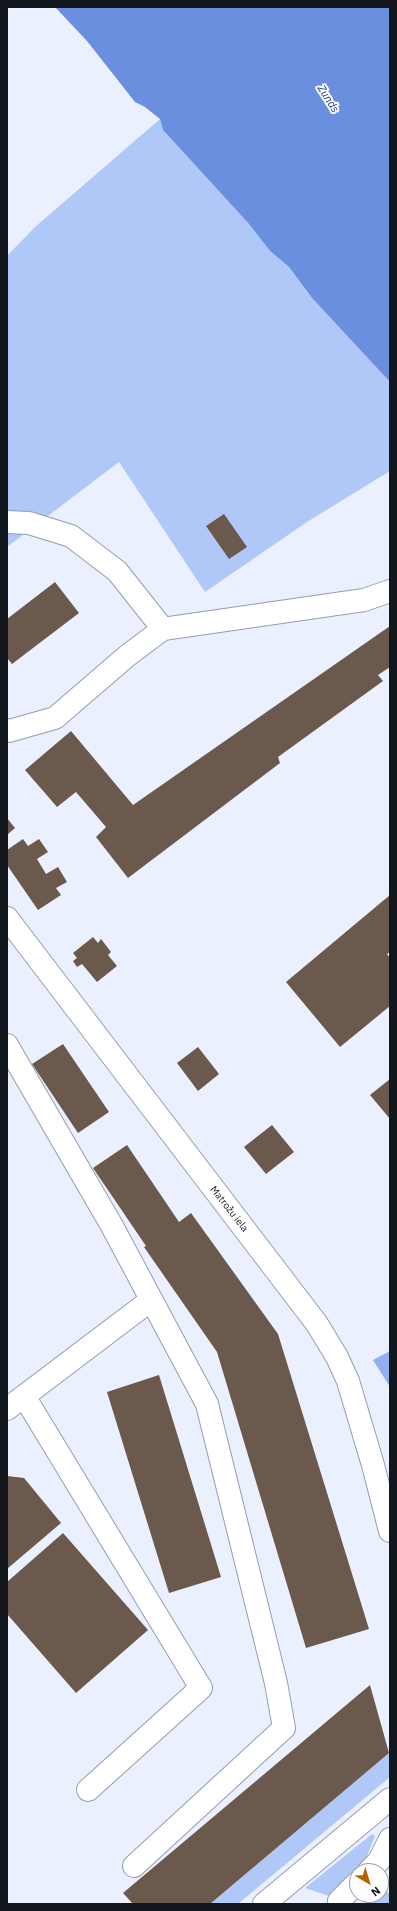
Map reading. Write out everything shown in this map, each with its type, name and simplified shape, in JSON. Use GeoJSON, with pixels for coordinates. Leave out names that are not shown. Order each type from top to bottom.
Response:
{"type":"FeatureCollection","features":[{"type":"Feature","properties":{"kind":"street"},"geometry":{"type":"LineString","coordinates":[[7,522],[29,523],[71,536],[117,571],[163,629]]}},
{"type":"Feature","properties":{"kind":"street"},"geometry":{"type":"LineString","coordinates":[[7,730],[9,731],[55,718],[127,656],[163,629],[364,600],[390,591]]}},
{"type":"Feature","properties":{"kind":"street","name":"Matrožu iela"},"geometry":{"type":"LineString","coordinates":[[7,918],[317,1324],[337,1357],[348,1381],[373,1465],[390,1531]]}},
{"type":"Feature","properties":{"kind":"street"},"geometry":{"type":"LineString","coordinates":[[7,1044],[112,1226],[207,1404],[276,1683],[284,1728],[134,1866]]}},
{"type":"Feature","properties":{"kind":"street"},"geometry":{"type":"LineString","coordinates":[[88,1790],[201,1688],[16,1402],[152,1300]]}},
{"type":"Feature","properties":{"kind":"street"},"geometry":{"type":"LineString","coordinates":[[264,1904],[390,1804]]}},
{"type":"Feature","properties":{"kind":"street"},"geometry":{"type":"LineString","coordinates":[[381,1863],[390,1839]]}},
{"type":"Feature","properties":{"kind":"street"},"geometry":{"type":"LineString","coordinates":[[339,1901],[349,1891]]}},
{"type":"Feature","properties":{"kind":"shaded area"},"geometry":{"type":"Polygon","coordinates":[[[160,119],[163,130],[249,224],[270,251],[289,267],[312,298],[390,382],[390,471],[307,522],[205,592],[119,462],[7,547],[7,256],[35,227],[160,119]]]}},
{"type":"Feature","properties":{"kind":"shaded area"},"geometry":{"type":"Polygon","coordinates":[[[390,1351],[390,1387],[373,1360],[390,1351]]]}},
{"type":"Feature","properties":{"kind":"shaded area"},"geometry":{"type":"Polygon","coordinates":[[[390,1752],[390,1777],[238,1904],[210,1904],[390,1752]]]}},
{"type":"Feature","properties":{"kind":"shaded area"},"geometry":{"type":"Polygon","coordinates":[[[372,1834],[375,1836],[365,1861],[363,1863],[349,1863],[349,1877],[329,1896],[305,1888],[372,1834]]]}},
{"type":"Feature","properties":{"kind":"shaded area"},"geometry":{"type":"Polygon","coordinates":[[[389,1894],[390,1895],[390,1904],[372,1904],[389,1903],[389,1894]]]}},
{"type":"Feature","properties":{"kind":"water","name":"Zunds"},"geometry":{"type":"Polygon","coordinates":[[[55,7],[390,7],[390,382],[312,298],[289,267],[270,251],[249,224],[163,130],[160,119],[145,107],[135,102],[87,41],[55,7]]]}},
{"type":"Feature","properties":{"kind":"building"},"geometry":{"type":"Polygon","coordinates":[[[224,514],[247,547],[229,559],[206,526],[224,514]]]}},
{"type":"Feature","properties":{"kind":"building"},"geometry":{"type":"Polygon","coordinates":[[[55,582],[79,613],[12,664],[7,658],[7,619],[55,582]]]}},
{"type":"Feature","properties":{"kind":"building"},"geometry":{"type":"Polygon","coordinates":[[[390,626],[390,667],[378,675],[383,681],[278,757],[280,763],[128,878],[96,837],[106,827],[76,792],[57,807],[25,770],[71,731],[133,805],[390,626]]]}},
{"type":"Feature","properties":{"kind":"building"},"geometry":{"type":"Polygon","coordinates":[[[7,818],[15,828],[7,835],[7,818]]]}},
{"type":"Feature","properties":{"kind":"building"},"geometry":{"type":"Polygon","coordinates":[[[23,839],[28,846],[39,839],[48,852],[37,859],[46,874],[58,867],[67,882],[56,888],[61,895],[38,910],[7,865],[7,850],[23,839]]]}},
{"type":"Feature","properties":{"kind":"building"},"geometry":{"type":"Polygon","coordinates":[[[390,895],[390,952],[387,954],[390,958],[390,1006],[340,1047],[286,982],[390,895]]]}},
{"type":"Feature","properties":{"kind":"building"},"geometry":{"type":"Polygon","coordinates":[[[93,937],[98,943],[101,939],[111,952],[108,955],[117,966],[97,982],[82,964],[77,967],[73,961],[77,958],[73,953],[93,937]]]}},
{"type":"Feature","properties":{"kind":"building"},"geometry":{"type":"Polygon","coordinates":[[[63,1044],[109,1112],[78,1133],[32,1064],[63,1044]]]}},
{"type":"Feature","properties":{"kind":"building"},"geometry":{"type":"Polygon","coordinates":[[[198,1047],[219,1074],[198,1091],[177,1063],[198,1047]]]}},
{"type":"Feature","properties":{"kind":"building"},"geometry":{"type":"Polygon","coordinates":[[[390,1079],[390,1119],[370,1095],[390,1079]]]}},
{"type":"Feature","properties":{"kind":"building"},"geometry":{"type":"Polygon","coordinates":[[[272,1125],[294,1152],[266,1174],[244,1147],[272,1125]]]}},
{"type":"Feature","properties":{"kind":"building"},"geometry":{"type":"Polygon","coordinates":[[[127,1145],[179,1222],[191,1213],[278,1334],[369,1629],[306,1648],[217,1352],[144,1247],[146,1246],[93,1168],[127,1145]]]}},
{"type":"Feature","properties":{"kind":"building"},"geometry":{"type":"Polygon","coordinates":[[[159,1375],[221,1577],[169,1593],[107,1392],[159,1375]]]}},
{"type":"Feature","properties":{"kind":"building"},"geometry":{"type":"Polygon","coordinates":[[[7,1476],[24,1478],[61,1523],[7,1569],[7,1476]]]}},
{"type":"Feature","properties":{"kind":"building"},"geometry":{"type":"Polygon","coordinates":[[[63,1533],[148,1630],[76,1693],[7,1614],[7,1582],[63,1533]]]}},
{"type":"Feature","properties":{"kind":"building"},"geometry":{"type":"Polygon","coordinates":[[[370,1685],[389,1753],[210,1904],[133,1904],[123,1893],[370,1685]]]}}]}
